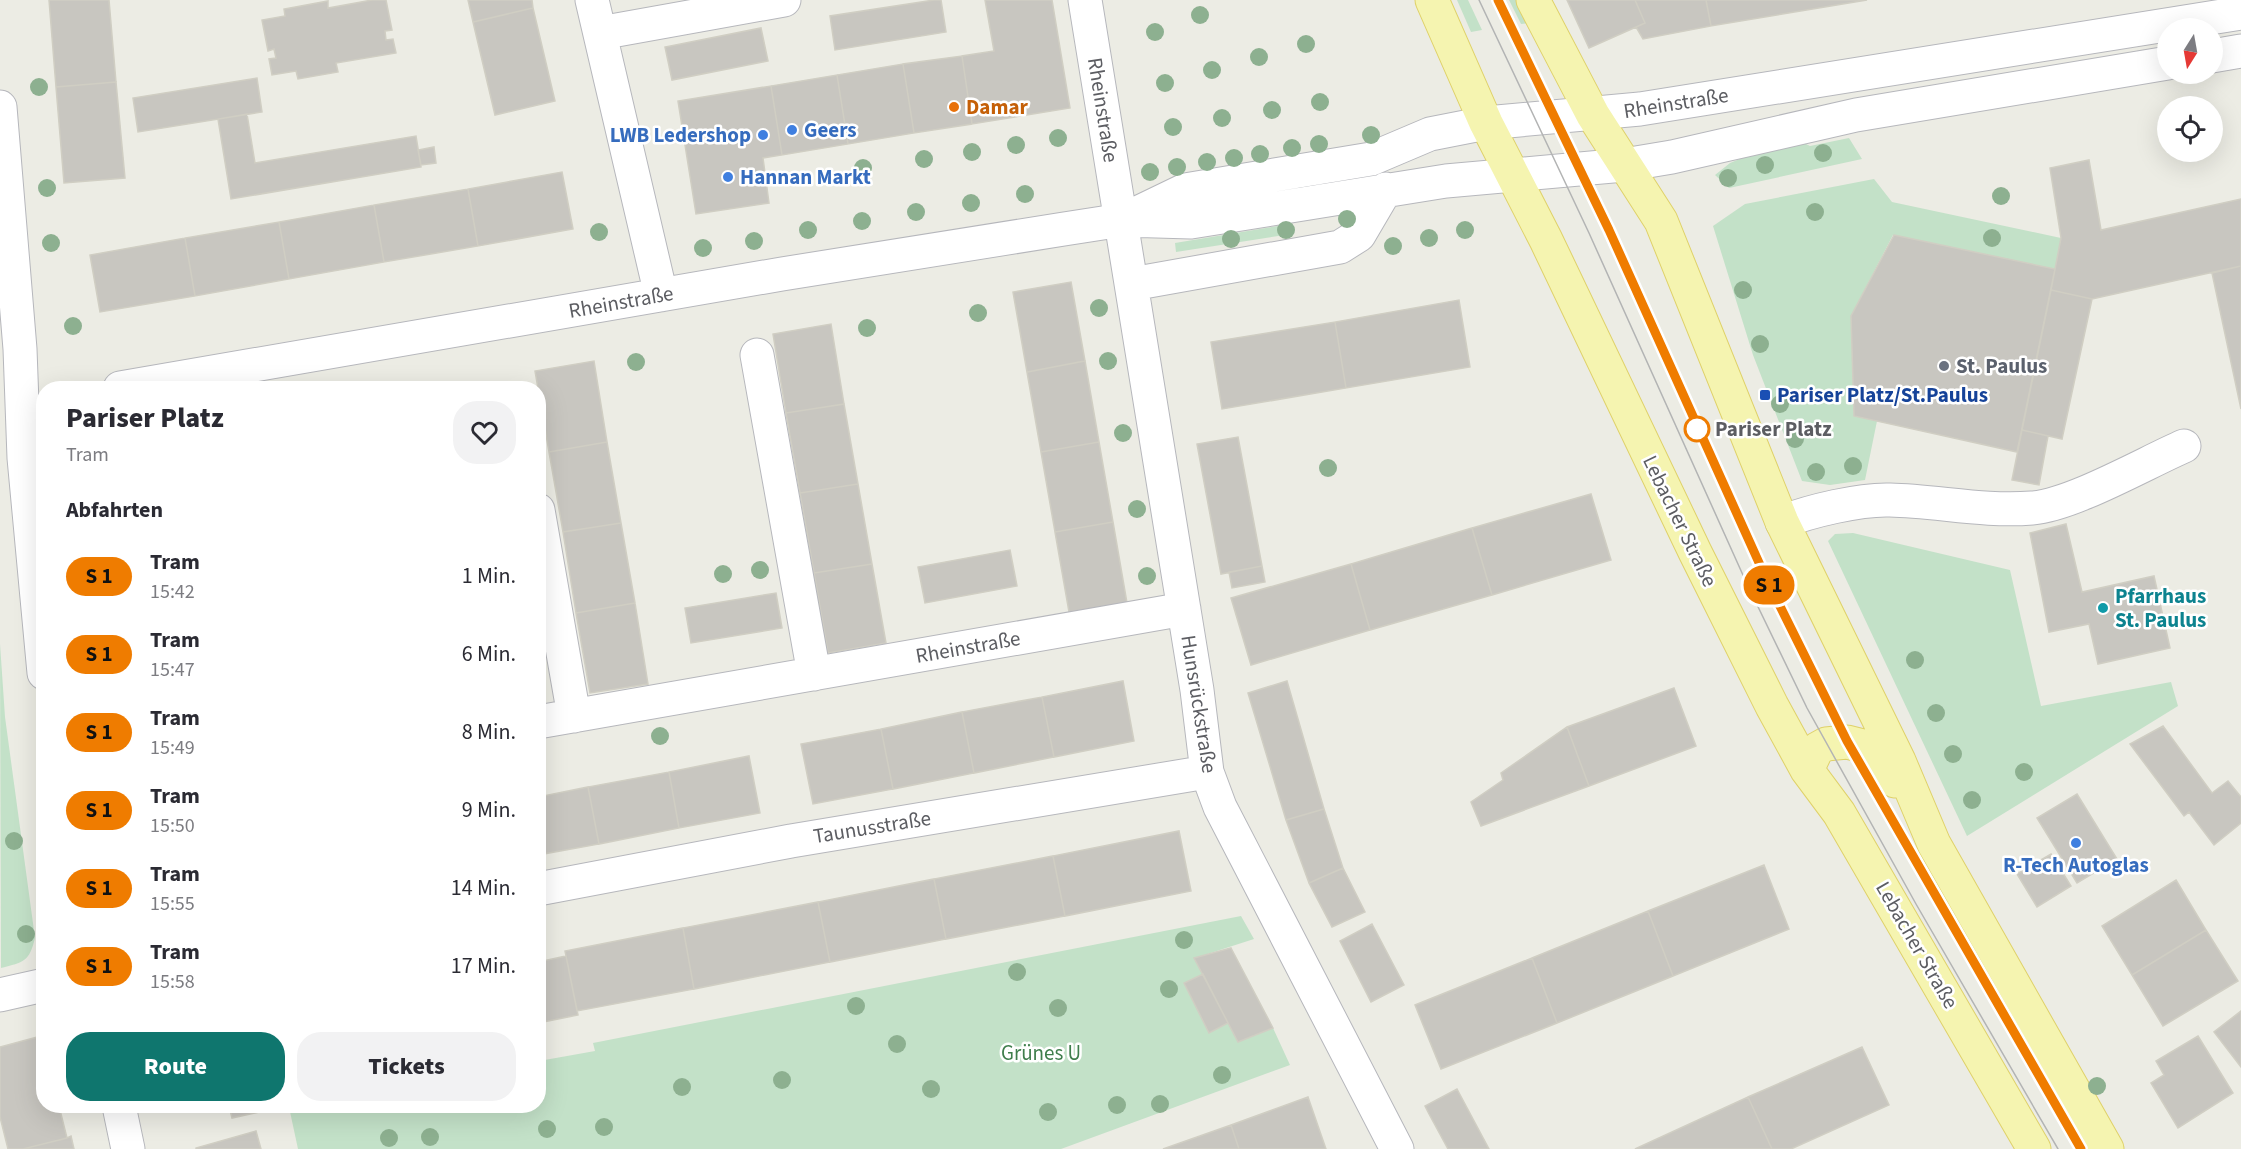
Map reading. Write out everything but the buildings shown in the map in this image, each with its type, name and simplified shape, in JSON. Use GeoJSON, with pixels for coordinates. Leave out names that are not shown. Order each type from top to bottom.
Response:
{"type":"FeatureCollection","features":[{"type":"Feature","properties":{"kind":"main road","name":"Lebacher Straße"},"geometry":{"type":"LineString","coordinates":[[1432,0],[1486,123],[1780,722],[1807,770],[1839,813],[2034,1149]]}},
{"type":"Feature","properties":{"kind":"main road"},"geometry":{"type":"LineString","coordinates":[[1533,0],[1593,115],[1661,221],[1782,522],[1899,761],[1934,844]]}},
{"type":"Feature","properties":{"kind":"main road"},"geometry":{"type":"LineString","coordinates":[[1807,770],[1817,749],[1826,744],[1847,741],[1871,748],[1886,765],[1934,844],[2107,1149]]}},
{"type":"Feature","properties":{"kind":"street"},"geometry":{"type":"LineString","coordinates":[[592,0],[661,295]]}},
{"type":"Feature","properties":{"kind":"street"},"geometry":{"type":"LineString","coordinates":[[600,33],[784,0]]}},
{"type":"Feature","properties":{"kind":"street","name":"Rheinstraße"},"geometry":{"type":"LineString","coordinates":[[1085,0],[1122,220]]}},
{"type":"Feature","properties":{"kind":"street","name":"Rheinstraße"},"geometry":{"type":"LineString","coordinates":[[1122,220],[1185,190],[1371,159],[1430,134],[1486,123],[1593,115],[2241,13]]}},
{"type":"Feature","properties":{"kind":"street"},"geometry":{"type":"LineString","coordinates":[[2223,54],[2241,51]]}},
{"type":"Feature","properties":{"kind":"street","name":"Rheinstraße"},"geometry":{"type":"LineString","coordinates":[[161,381],[661,295],[1122,220],[1191,222],[1386,189],[1513,174],[1624,165],[1672,157],[1856,115],[2157,65]]}},
{"type":"Feature","properties":{"kind":"street"},"geometry":{"type":"LineString","coordinates":[[0,107],[24,458],[36,587]]}},
{"type":"Feature","properties":{"kind":"street"},"geometry":{"type":"LineString","coordinates":[[1132,284],[1340,247],[1359,235],[1386,189]]}},
{"type":"Feature","properties":{"kind":"street","name":"Hunsrückstraße"},"geometry":{"type":"LineString","coordinates":[[1122,220],[1184,609],[1207,772],[1220,807],[1397,1149]]}},
{"type":"Feature","properties":{"kind":"street"},"geometry":{"type":"LineString","coordinates":[[757,355],[814,674]]}},
{"type":"Feature","properties":{"kind":"street"},"geometry":{"type":"LineString","coordinates":[[1782,522],[1807,513],[1887,500],[2000,509],[2034,508],[2066,499],[2184,446]]}},
{"type":"Feature","properties":{"kind":"street"},"geometry":{"type":"LineString","coordinates":[[546,556],[574,716]]}},
{"type":"Feature","properties":{"kind":"street","name":"Rheinstraße"},"geometry":{"type":"LineString","coordinates":[[546,721],[1184,609]]}},
{"type":"Feature","properties":{"kind":"street","name":"Taunusstraße"},"geometry":{"type":"LineString","coordinates":[[546,888],[790,841],[1207,772]]}},
{"type":"Feature","properties":{"kind":"street"},"geometry":{"type":"LineString","coordinates":[[0,995],[36,987]]}},
{"type":"Feature","properties":{"kind":"street"},"geometry":{"type":"LineString","coordinates":[[120,1113],[128,1149]]}},
{"type":"Feature","properties":{"kind":"green space"},"geometry":{"type":"Polygon","coordinates":[[[1457,0],[1468,0],[1482,30],[1471,32],[1457,0]]]}},
{"type":"Feature","properties":{"kind":"green space"},"geometry":{"type":"Polygon","coordinates":[[[1509,0],[1521,0],[1532,23],[1521,24],[1509,0]]]}},
{"type":"Feature","properties":{"kind":"green space"},"geometry":{"type":"Polygon","coordinates":[[[1849,138],[1862,159],[1729,188],[1715,175],[1730,163],[1747,156],[1800,141],[1810,146],[1849,138]]]}},
{"type":"Feature","properties":{"kind":"green space"},"geometry":{"type":"Polygon","coordinates":[[[1874,179],[1892,202],[2061,238],[2055,269],[1893,235],[1851,316],[1854,416],[1877,421],[1865,480],[1830,485],[1802,481],[1753,355],[1713,226],[1745,204],[1874,179]]]}},
{"type":"Feature","properties":{"kind":"green space"},"geometry":{"type":"Polygon","coordinates":[[[1290,224],[1291,234],[1176,252],[1175,243],[1290,224]]]}},
{"type":"Feature","properties":{"kind":"green space"},"geometry":{"type":"Polygon","coordinates":[[[1853,533],[2010,570],[2041,706],[2171,682],[2178,706],[1967,836],[1828,541],[1835,534],[1853,533]]]}},
{"type":"Feature","properties":{"kind":"green space"},"geometry":{"type":"Polygon","coordinates":[[[0,644],[5,717],[35,938],[24,960],[1,968],[0,644]]]}},
{"type":"Feature","properties":{"kind":"green space","name":"Grünes U"},"geometry":{"type":"Polygon","coordinates":[[[1241,916],[1254,939],[1195,958],[1203,974],[1185,983],[1209,1033],[1228,1023],[1238,1042],[1273,1028],[1290,1065],[1061,1149],[298,1149],[290,1113],[546,1113],[546,1060],[595,1051],[593,1043],[1241,916]]]}},
{"type":"Feature","properties":{"kind":"tram line"},"geometry":{"type":"LineString","coordinates":[[1479,0],[1589,233],[1747,584],[1807,708],[1916,904],[2058,1149]]}},
{"type":"Feature","properties":{"kind":"tram line"},"geometry":{"type":"LineString","coordinates":[[1498,0],[1609,230],[1765,576],[1847,742],[2081,1149]]}},
{"type":"Feature","properties":{"kind":"tram line"},"geometry":{"type":"LineString","coordinates":[[1498,0],[1609,230],[1765,576],[1847,741],[1933,895],[2081,1149]]}},
{"type":"Feature","properties":{"kind":"place","name":"Damar"},"geometry":{"type":"Point","coordinates":[954,107]}},
{"type":"Feature","properties":{"kind":"place","name":"Geers"},"geometry":{"type":"Point","coordinates":[792,130]}},
{"type":"Feature","properties":{"kind":"place","name":"LWB Ledershop"},"geometry":{"type":"Point","coordinates":[763,135]}},
{"type":"Feature","properties":{"kind":"place","name":"Hannan Markt"},"geometry":{"type":"Point","coordinates":[728,177]}},
{"type":"Feature","properties":{"kind":"place","name":"St. Paulus"},"geometry":{"type":"Point","coordinates":[1944,366]}},
{"type":"Feature","properties":{"kind":"place","name":"Pariser Platz/St.Paulus"},"geometry":{"type":"Point","coordinates":[1765,395]}},
{"type":"Feature","properties":{"kind":"place","name":"Pariser Platz"},"geometry":{"type":"Point","coordinates":[1697,429]}},
{"type":"Feature","properties":{"kind":"place","name":"Pfarrhaus St. Paulus"},"geometry":{"type":"Point","coordinates":[2103,608]}},
{"type":"Feature","properties":{"kind":"place","name":"R-Tech Autoglas"},"geometry":{"type":"Point","coordinates":[2076,843]}}]}
